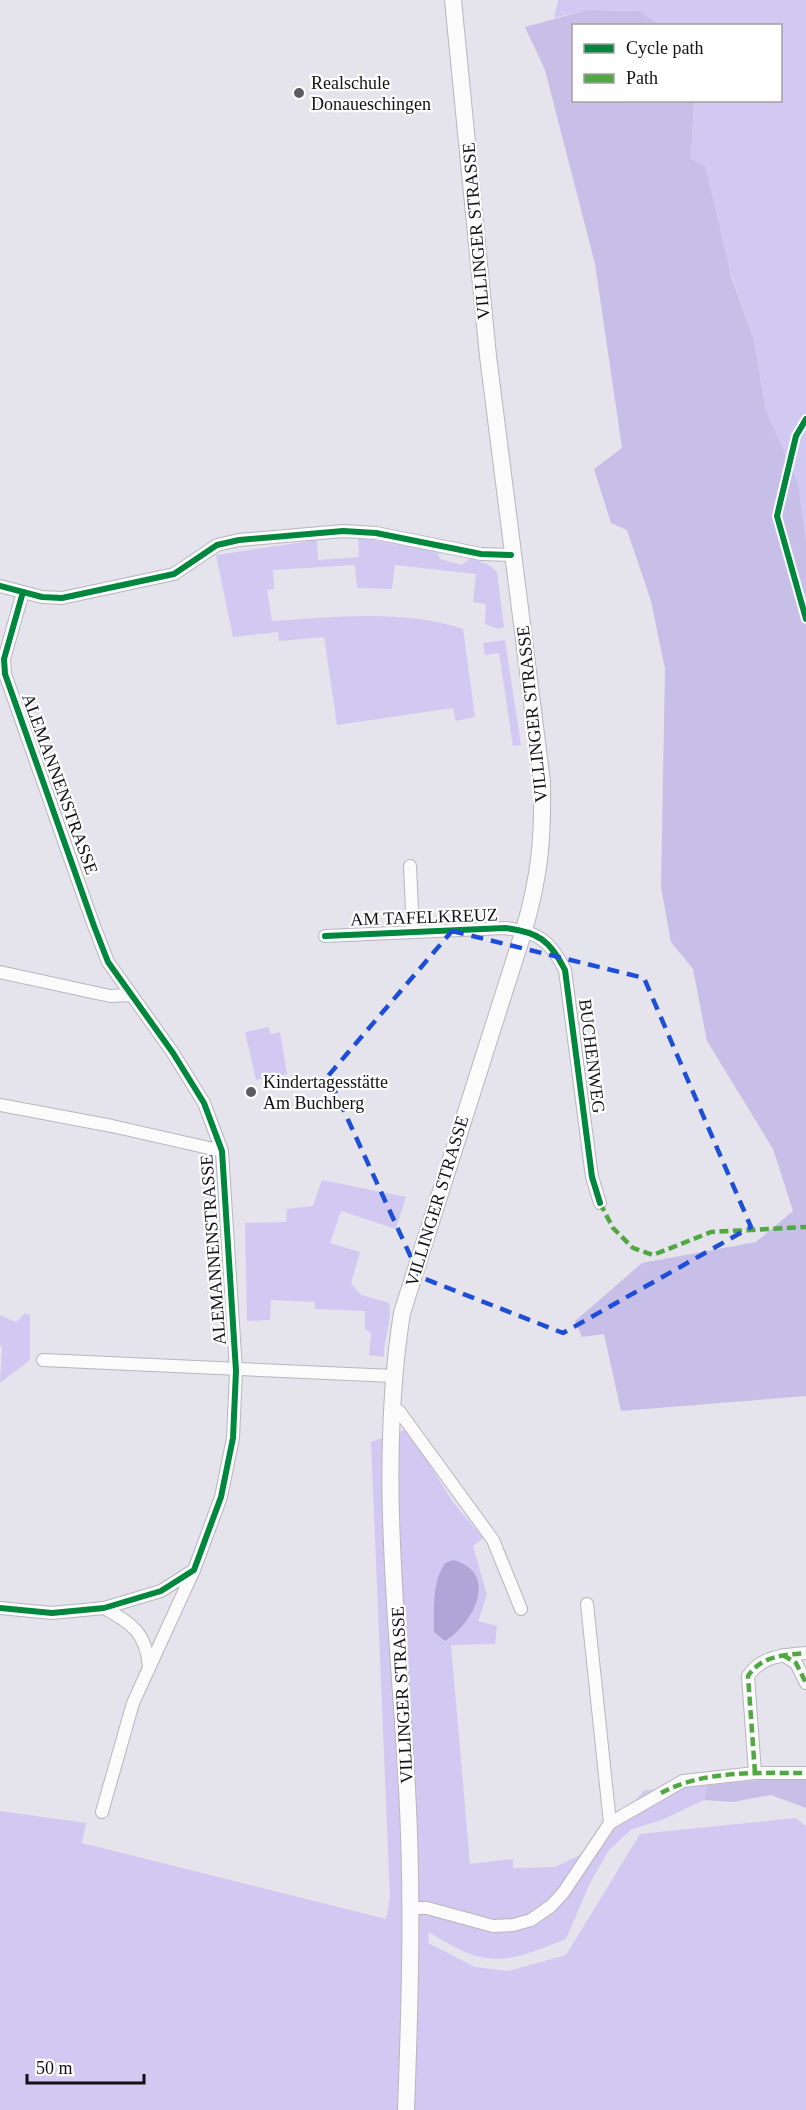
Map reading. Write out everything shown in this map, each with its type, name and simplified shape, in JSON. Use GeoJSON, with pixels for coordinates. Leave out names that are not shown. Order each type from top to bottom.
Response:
{"type":"FeatureCollection","features":[{"type":"Feature","properties":{"kind":"main road","name":"VILLINGER STRASSE"},"geometry":{"type":"LineString","coordinates":[[406,2110],[410,1908],[407,1791],[393,1548],[391,1410],[393,1376],[402,1313],[525,930],[536,888],[543,839],[542,782],[488,356],[453,0]]}},
{"type":"Feature","properties":{"kind":"street"},"geometry":{"type":"LineString","coordinates":[[0,585],[42,597],[62,598],[174,574],[217,545],[239,540],[343,531],[376,533],[481,554],[512,555]]}},
{"type":"Feature","properties":{"kind":"street","name":"ALEMANNENSTRASSE"},"geometry":{"type":"LineString","coordinates":[[23,592],[4,659],[5,674],[108,962],[173,1053],[204,1103],[222,1151],[236,1371],[233,1438],[221,1497],[194,1570],[149,1667],[125,1726],[102,1812]]}},
{"type":"Feature","properties":{"kind":"street","name":"AM TAFELKREUZ"},"geometry":{"type":"LineString","coordinates":[[411,866],[412,932]]}},
{"type":"Feature","properties":{"kind":"street","name":"AM TAFELKREUZ"},"geometry":{"type":"LineString","coordinates":[[325,936],[505,928],[525,930]]}},
{"type":"Feature","properties":{"kind":"street","name":"BUCHENWEG"},"geometry":{"type":"LineString","coordinates":[[525,930],[546,940],[556,951],[565,970],[592,1177],[600,1203]]}},
{"type":"Feature","properties":{"kind":"street"},"geometry":{"type":"LineString","coordinates":[[6,973],[110,996],[131,995]]}},
{"type":"Feature","properties":{"kind":"street"},"geometry":{"type":"LineString","coordinates":[[0,1105],[112,1126],[222,1151]]}},
{"type":"Feature","properties":{"kind":"street"},"geometry":{"type":"LineString","coordinates":[[43,1360],[236,1371]]}},
{"type":"Feature","properties":{"kind":"street","name":"ALEMANNENSTRASSE"},"geometry":{"type":"LineString","coordinates":[[236,1371],[393,1376]]}},
{"type":"Feature","properties":{"kind":"street"},"geometry":{"type":"LineString","coordinates":[[391,1410],[399,1411],[493,1540],[521,1609]]}},
{"type":"Feature","properties":{"kind":"street"},"geometry":{"type":"LineString","coordinates":[[0,1608],[52,1613],[104,1608],[161,1591],[194,1570]]}},
{"type":"Feature","properties":{"kind":"street"},"geometry":{"type":"LineString","coordinates":[[587,1604],[610,1823]]}},
{"type":"Feature","properties":{"kind":"street"},"geometry":{"type":"LineString","coordinates":[[104,1608],[127,1621],[143,1638],[149,1667]]}},
{"type":"Feature","properties":{"kind":"street"},"geometry":{"type":"LineString","coordinates":[[755,1773],[748,1676],[754,1666],[763,1660],[806,1653]]}},
{"type":"Feature","properties":{"kind":"street"},"geometry":{"type":"LineString","coordinates":[[783,1655],[796,1663],[806,1683]]}},
{"type":"Feature","properties":{"kind":"street"},"geometry":{"type":"LineString","coordinates":[[410,1908],[427,1908],[493,1926],[513,1925],[531,1920],[563,1893],[610,1823],[682,1781],[755,1773],[806,1773]]}},
{"type":"Feature","properties":{"kind":"highlighted area"},"geometry":{"type":"Polygon","coordinates":[[[452,931],[644,978],[751,1227],[563,1333],[420,1277],[328,1076],[452,931]]]}},
{"type":"Feature","properties":{"kind":"shaded area"},"geometry":{"type":"Polygon","coordinates":[[[558,0],[806,0],[806,541],[798,482],[766,411],[754,340],[691,159],[694,102],[782,102],[782,24],[658,24],[640,11],[587,10],[554,18],[558,0]]]}},
{"type":"Feature","properties":{"kind":"shaded area"},"geometry":{"type":"Polygon","coordinates":[[[587,10],[640,11],[658,24],[572,24],[572,102],[694,102],[691,159],[705,166],[731,276],[754,340],[766,411],[798,482],[806,541],[806,1396],[621,1411],[604,1334],[582,1337],[575,1321],[642,1263],[756,1242],[793,1211],[773,1149],[707,1041],[693,969],[671,942],[661,887],[665,669],[651,601],[627,530],[611,523],[594,469],[622,448],[595,264],[545,70],[525,27],[587,10]]]}},
{"type":"Feature","properties":{"kind":"shaded area"},"geometry":{"type":"Polygon","coordinates":[[[358,538],[437,550],[440,559],[462,565],[471,558],[489,565],[497,572],[504,627],[498,629],[485,624],[486,604],[473,602],[476,574],[395,565],[392,589],[357,588],[355,565],[273,570],[274,589],[267,590],[272,621],[343,616],[392,617],[440,623],[463,629],[475,717],[456,721],[453,708],[337,725],[324,637],[279,641],[278,632],[233,637],[216,555],[317,540],[318,560],[359,557],[358,538]]]}},
{"type":"Feature","properties":{"kind":"shaded area"},"geometry":{"type":"Polygon","coordinates":[[[505,640],[521,745],[513,746],[499,653],[485,655],[483,643],[505,640]]]}},
{"type":"Feature","properties":{"kind":"shaded area"},"geometry":{"type":"Polygon","coordinates":[[[269,1027],[270,1034],[280,1032],[287,1074],[256,1080],[245,1032],[269,1027]]]}},
{"type":"Feature","properties":{"kind":"shaded area"},"geometry":{"type":"Polygon","coordinates":[[[322,1180],[406,1197],[396,1229],[341,1211],[330,1243],[360,1252],[351,1283],[361,1295],[389,1303],[390,1316],[384,1357],[369,1355],[371,1333],[365,1329],[365,1311],[315,1309],[315,1302],[271,1300],[270,1320],[247,1321],[245,1223],[286,1222],[287,1209],[313,1206],[322,1180]]]}},
{"type":"Feature","properties":{"kind":"shaded area"},"geometry":{"type":"Polygon","coordinates":[[[25,1313],[30,1315],[30,1360],[0,1383],[2,1347],[0,1345],[0,1315],[16,1322],[25,1313]]]}},
{"type":"Feature","properties":{"kind":"shaded area"},"geometry":{"type":"Polygon","coordinates":[[[407,1429],[453,1502],[483,1538],[473,1546],[487,1595],[478,1621],[497,1626],[495,1644],[451,1645],[470,1864],[513,1859],[513,1868],[555,1867],[584,1853],[645,1790],[708,1785],[704,1800],[662,1820],[632,1829],[609,1850],[590,1883],[566,1939],[527,1954],[496,1959],[466,1952],[429,1932],[428,1943],[475,1967],[508,1971],[566,1955],[640,1834],[796,1818],[806,1826],[806,2110],[0,2110],[0,1811],[86,1823],[82,1843],[386,1919],[390,1898],[371,1442],[407,1429]]]}},
{"type":"Feature","properties":{"kind":"shaded area"},"geometry":{"type":"Polygon","coordinates":[[[453,1560],[467,1566],[476,1576],[479,1587],[478,1599],[465,1623],[445,1641],[434,1632],[435,1596],[438,1579],[445,1563],[453,1560]]]}},
{"type":"Feature","properties":{"kind":"shaded area"},"geometry":{"type":"Polygon","coordinates":[[[771,1779],[806,1780],[806,1808],[771,1795],[733,1802],[704,1800],[708,1785],[771,1779]]]}},
{"type":"Feature","properties":{"kind":"marked path"},"geometry":{"type":"LineString","coordinates":[[600,1203],[613,1228],[633,1248],[653,1255],[711,1232],[806,1227]]}},
{"type":"Feature","properties":{"kind":"marked path"},"geometry":{"type":"LineString","coordinates":[[755,1773],[748,1676],[753,1669],[766,1660],[806,1653]]}},
{"type":"Feature","properties":{"kind":"marked path"},"geometry":{"type":"LineString","coordinates":[[783,1655],[796,1663],[806,1683]]}},
{"type":"Feature","properties":{"kind":"marked path"},"geometry":{"type":"LineString","coordinates":[[661,1793],[695,1780],[731,1774],[806,1773]]}},
{"type":"Feature","properties":{"kind":"cycle path"},"geometry":{"type":"LineString","coordinates":[[806,419],[796,436],[777,516],[806,619]]}},
{"type":"Feature","properties":{"kind":"cycle path"},"geometry":{"type":"LineString","coordinates":[[0,586],[42,597],[62,598],[174,574],[217,545],[239,540],[343,531],[376,533],[481,554],[511,555]]}},
{"type":"Feature","properties":{"kind":"cycle path"},"geometry":{"type":"LineString","coordinates":[[0,1608],[52,1613],[104,1608],[161,1591],[194,1570],[221,1497],[233,1438],[236,1371],[222,1151],[204,1103],[173,1053],[108,962],[94,926],[5,674],[4,659],[23,592]]}},
{"type":"Feature","properties":{"kind":"cycle path"},"geometry":{"type":"LineString","coordinates":[[325,936],[505,928],[526,932],[542,939],[554,951],[565,970],[592,1177],[600,1203]]}},
{"type":"Feature","properties":{"kind":"place","name":"Realschule Donaueschingen"},"geometry":{"type":"Point","coordinates":[299,93]}},
{"type":"Feature","properties":{"kind":"place","name":"Kindertagesstätte Am Buchberg"},"geometry":{"type":"Point","coordinates":[251,1092]}}]}
